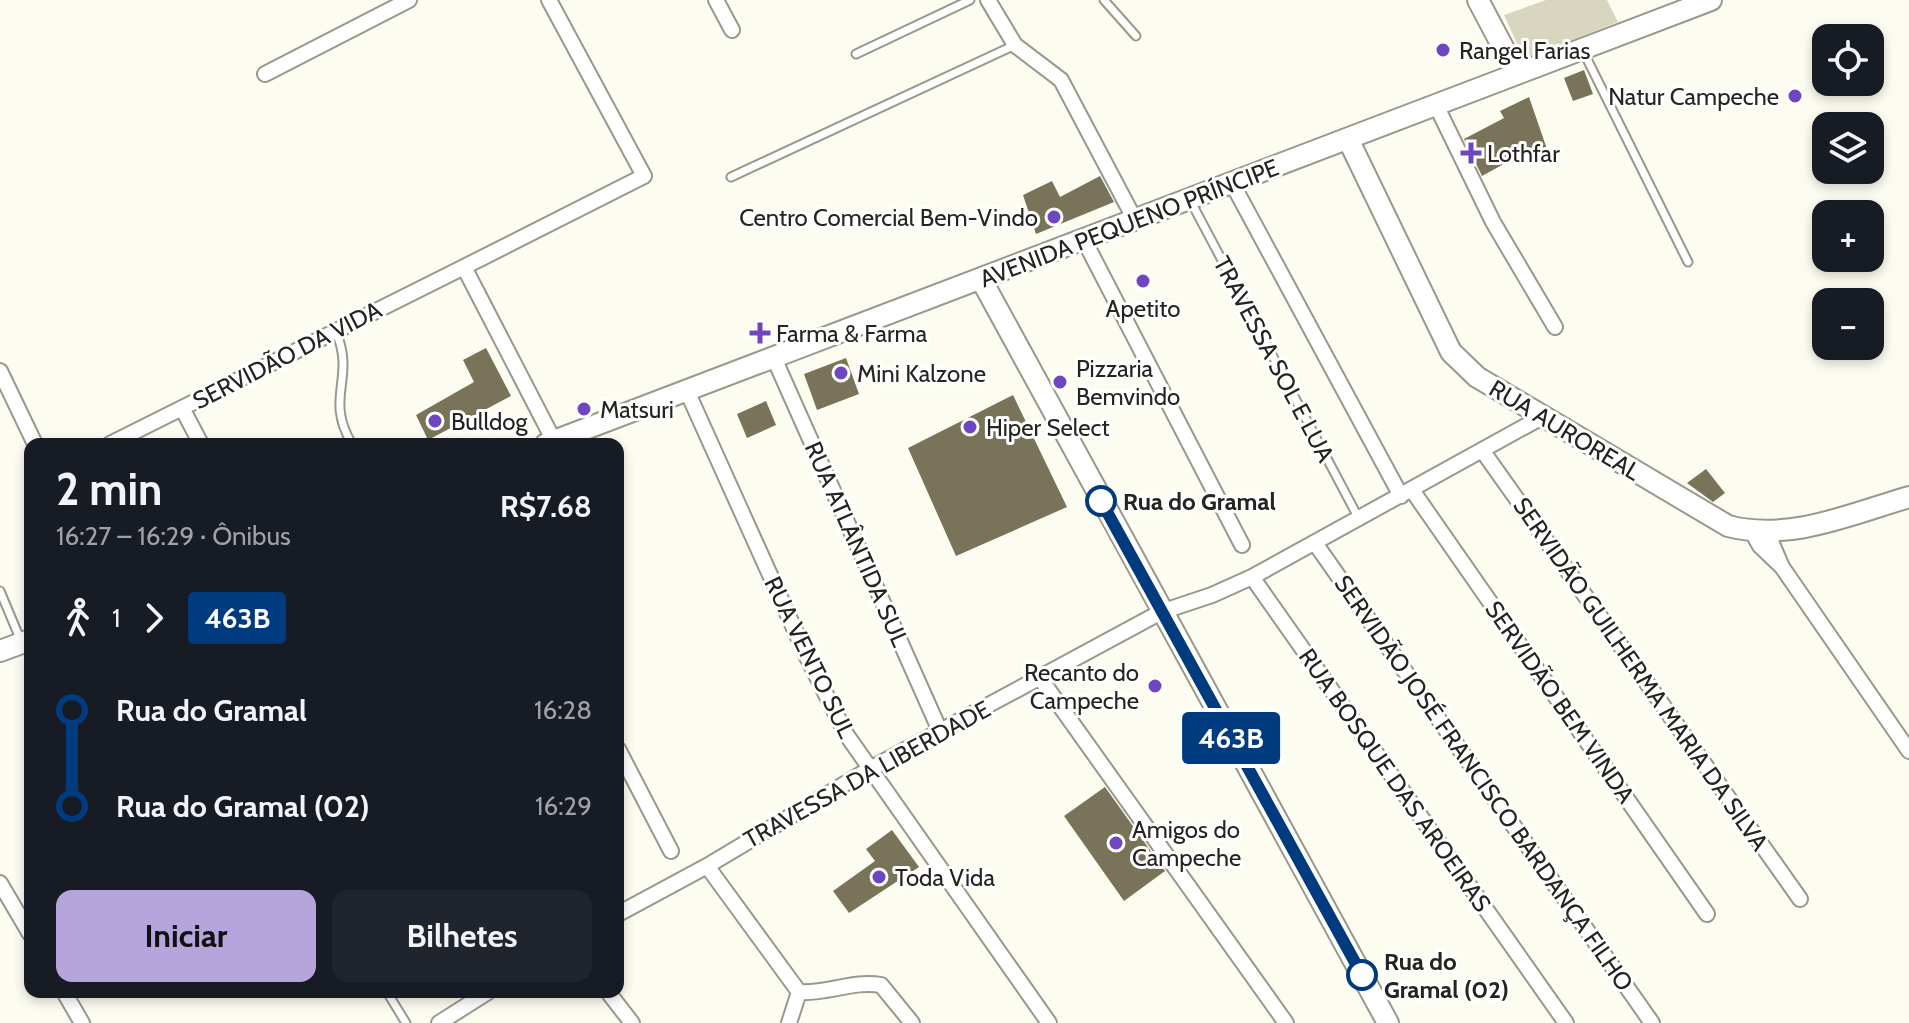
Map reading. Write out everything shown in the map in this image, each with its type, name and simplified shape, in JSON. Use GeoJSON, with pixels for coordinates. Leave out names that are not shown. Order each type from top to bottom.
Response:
{"type":"FeatureCollection","features":[{"type":"Feature","properties":{"kind":"main road"},"geometry":{"type":"LineString","coordinates":[[1478,0],[1517,74]]}},
{"type":"Feature","properties":{"kind":"main road","name":"AVENIDA PEQUENO PRÍNCIPE"},"geometry":{"type":"LineString","coordinates":[[561,438],[1711,0]]}},
{"type":"Feature","properties":{"kind":"main road","name":"RUA AUROREAL"},"geometry":{"type":"LineString","coordinates":[[1348,139],[1451,352],[1477,377],[1706,515],[1760,532],[1797,529],[1909,497]]}},
{"type":"Feature","properties":{"kind":"main road"},"geometry":{"type":"LineString","coordinates":[[981,279],[1388,1023]]}},
{"type":"Feature","properties":{"kind":"main road"},"geometry":{"type":"LineString","coordinates":[[0,651],[24,643]]}},
{"type":"Feature","properties":{"kind":"street"},"geometry":{"type":"LineString","coordinates":[[265,74],[409,0]]}},
{"type":"Feature","properties":{"kind":"street","name":"SERVIDÃO DA VIDA"},"geometry":{"type":"LineString","coordinates":[[122,438],[644,176],[549,0]]}},
{"type":"Feature","properties":{"kind":"street"},"geometry":{"type":"LineString","coordinates":[[716,0],[732,30]]}},
{"type":"Feature","properties":{"kind":"street"},"geometry":{"type":"LineString","coordinates":[[988,0],[1015,45],[1061,80],[1135,220]]}},
{"type":"Feature","properties":{"kind":"street"},"geometry":{"type":"LineString","coordinates":[[1436,105],[1493,222],[1555,327]]}},
{"type":"Feature","properties":{"kind":"street","name":"SERVIDÃO BEM VINDA"},"geometry":{"type":"LineString","coordinates":[[1232,183],[1406,493],[1707,914]]}},
{"type":"Feature","properties":{"kind":"street"},"geometry":{"type":"LineString","coordinates":[[1084,240],[1242,545]]}},
{"type":"Feature","properties":{"kind":"street"},"geometry":{"type":"LineString","coordinates":[[464,267],[548,438]]}},
{"type":"Feature","properties":{"kind":"street","name":"RUA ATLÂNTIDA SUL"},"geometry":{"type":"LineString","coordinates":[[774,358],[940,731]]}},
{"type":"Feature","properties":{"kind":"street"},"geometry":{"type":"LineString","coordinates":[[0,371],[32,438]]}},
{"type":"Feature","properties":{"kind":"street","name":"RUA VENTO SUL"},"geometry":{"type":"LineString","coordinates":[[687,391],[823,693],[868,770],[1049,1023]]}},
{"type":"Feature","properties":{"kind":"street"},"geometry":{"type":"LineString","coordinates":[[182,408],[198,438]]}},
{"type":"Feature","properties":{"kind":"street","name":"TRAVESSA DA LIBERDADE"},"geometry":{"type":"LineString","coordinates":[[624,911],[707,866],[868,770],[1161,612],[1212,595],[1252,577],[1542,417]]}},
{"type":"Feature","properties":{"kind":"street","name":"SERVIDÃO GUILHERMA MARIA DA SILVA"},"geometry":{"type":"LineString","coordinates":[[1482,450],[1800,899]]}},
{"type":"Feature","properties":{"kind":"street"},"geometry":{"type":"LineString","coordinates":[[1760,532],[1909,751]]}},
{"type":"Feature","properties":{"kind":"street","name":"SERVIDÃO JOSÉ FRANCISCO BARDANÇA FILHO"},"geometry":{"type":"LineString","coordinates":[[1315,543],[1652,1023]]}},
{"type":"Feature","properties":{"kind":"street","name":"RUA BOSQUE DAS AROEIRAS"},"geometry":{"type":"LineString","coordinates":[[1252,577],[1566,1023]]}},
{"type":"Feature","properties":{"kind":"street"},"geometry":{"type":"LineString","coordinates":[[1040,678],[1286,1023]]}},
{"type":"Feature","properties":{"kind":"street"},"geometry":{"type":"LineString","coordinates":[[624,761],[671,851]]}},
{"type":"Feature","properties":{"kind":"street"},"geometry":{"type":"LineString","coordinates":[[707,866],[799,992]]}},
{"type":"Feature","properties":{"kind":"street"},"geometry":{"type":"LineString","coordinates":[[0,883],[24,924]]}},
{"type":"Feature","properties":{"kind":"street"},"geometry":{"type":"LineString","coordinates":[[799,992],[831,992],[857,985],[881,985],[912,1023]]}},
{"type":"Feature","properties":{"kind":"street"},"geometry":{"type":"LineString","coordinates":[[789,1023],[799,992]]}},
{"type":"Feature","properties":{"kind":"street"},"geometry":{"type":"LineString","coordinates":[[67,998],[82,1023]]}},
{"type":"Feature","properties":{"kind":"street"},"geometry":{"type":"LineString","coordinates":[[439,1023],[479,998]]}},
{"type":"Feature","properties":{"kind":"street"},"geometry":{"type":"LineString","coordinates":[[613,998],[632,1023]]}},
{"type":"Feature","properties":{"kind":"lane"},"geometry":{"type":"LineString","coordinates":[[856,54],[970,0]]}},
{"type":"Feature","properties":{"kind":"lane"},"geometry":{"type":"LineString","coordinates":[[1104,0],[1136,36]]}},
{"type":"Feature","properties":{"kind":"lane"},"geometry":{"type":"LineString","coordinates":[[731,177],[1015,45]]}},
{"type":"Feature","properties":{"kind":"lane"},"geometry":{"type":"LineString","coordinates":[[1583,49],[1688,262]]}},
{"type":"Feature","properties":{"kind":"lane","name":"TRAVESSA SOL E LUA"},"geometry":{"type":"LineString","coordinates":[[1190,199],[1359,519]]}},
{"type":"Feature","properties":{"kind":"lane"},"geometry":{"type":"LineString","coordinates":[[336,331],[343,348],[346,370],[339,392],[339,415],[349,438]]}},
{"type":"Feature","properties":{"kind":"lane"},"geometry":{"type":"LineString","coordinates":[[0,591],[24,638]]}},
{"type":"Feature","properties":{"kind":"lane"},"geometry":{"type":"LineString","coordinates":[[391,998],[406,1023]]}},
{"type":"Feature","properties":{"kind":"shaded area"},"geometry":{"type":"Polygon","coordinates":[[[1546,0],[1607,0],[1618,22],[1524,59],[1504,15],[1546,0]]]}},
{"type":"Feature","properties":{"kind":"building"},"geometry":{"type":"Polygon","coordinates":[[[1584,70],[1593,94],[1573,101],[1564,78],[1584,70]]]}},
{"type":"Feature","properties":{"kind":"building"},"geometry":{"type":"Polygon","coordinates":[[[1529,97],[1548,152],[1525,160],[1522,154],[1482,176],[1464,139],[1504,118],[1500,111],[1529,97]]]}},
{"type":"Feature","properties":{"kind":"building","name":"Centro Comercial Bem-Vindo"},"geometry":{"type":"Polygon","coordinates":[[[1100,176],[1114,202],[1036,234],[1023,195],[1052,181],[1060,197],[1100,176]]]}},
{"type":"Feature","properties":{"kind":"building"},"geometry":{"type":"Polygon","coordinates":[[[486,348],[511,396],[427,438],[416,415],[474,382],[463,360],[486,348]]]}},
{"type":"Feature","properties":{"kind":"building"},"geometry":{"type":"Polygon","coordinates":[[[846,358],[859,394],[817,410],[804,374],[846,358]]]}},
{"type":"Feature","properties":{"kind":"building"},"geometry":{"type":"Polygon","coordinates":[[[1013,395],[1067,507],[956,556],[908,448],[1013,395]]]}},
{"type":"Feature","properties":{"kind":"building"},"geometry":{"type":"Polygon","coordinates":[[[766,401],[776,425],[747,438],[737,414],[766,401]]]}},
{"type":"Feature","properties":{"kind":"building"},"geometry":{"type":"Polygon","coordinates":[[[1706,469],[1725,493],[1713,502],[1687,483],[1706,469]]]}},
{"type":"Feature","properties":{"kind":"building","name":"Amigos do Campeche"},"geometry":{"type":"Polygon","coordinates":[[[1105,787],[1165,871],[1124,901],[1064,816],[1105,787]]]}},
{"type":"Feature","properties":{"kind":"building","name":"Toda Vida"},"geometry":{"type":"Polygon","coordinates":[[[892,830],[919,867],[849,913],[833,891],[875,861],[866,849],[892,830]]]}},
{"type":"Feature","properties":{"kind":"bus line","name":"463B"},"geometry":{"type":"LineString","coordinates":[[1101,501],[1362,975]]}},
{"type":"Feature","properties":{"kind":"place","name":"Rangel Farias"},"geometry":{"type":"Point","coordinates":[1443,50]}},
{"type":"Feature","properties":{"kind":"place","name":"Natur Campeche"},"geometry":{"type":"Point","coordinates":[1795,96]}},
{"type":"Feature","properties":{"kind":"place","name":"Lothfar"},"geometry":{"type":"Point","coordinates":[1471,153]}},
{"type":"Feature","properties":{"kind":"place","name":"Centro Comercial Bem-Vindo"},"geometry":{"type":"Point","coordinates":[1054,217]}},
{"type":"Feature","properties":{"kind":"place","name":"Apetito"},"geometry":{"type":"Point","coordinates":[1143,281]}},
{"type":"Feature","properties":{"kind":"place","name":"Farma & Farma"},"geometry":{"type":"Point","coordinates":[760,333]}},
{"type":"Feature","properties":{"kind":"place","name":"Mini Kalzone"},"geometry":{"type":"Point","coordinates":[841,373]}},
{"type":"Feature","properties":{"kind":"place","name":"Pizzaria Bemvindo"},"geometry":{"type":"Point","coordinates":[1060,382]}},
{"type":"Feature","properties":{"kind":"place","name":"Matsuri"},"geometry":{"type":"Point","coordinates":[584,409]}},
{"type":"Feature","properties":{"kind":"place","name":"Bulldog"},"geometry":{"type":"Point","coordinates":[435,421]}},
{"type":"Feature","properties":{"kind":"place","name":"Hiper Select"},"geometry":{"type":"Point","coordinates":[970,427]}},
{"type":"Feature","properties":{"kind":"place","name":"Rua do Gramal"},"geometry":{"type":"Point","coordinates":[1101,501]}},
{"type":"Feature","properties":{"kind":"place","name":"Recanto do Campeche"},"geometry":{"type":"Point","coordinates":[1155,686]}},
{"type":"Feature","properties":{"kind":"place","name":"Amigos do Campeche"},"geometry":{"type":"Point","coordinates":[1116,843]}},
{"type":"Feature","properties":{"kind":"place","name":"Toda Vida"},"geometry":{"type":"Point","coordinates":[879,877]}},
{"type":"Feature","properties":{"kind":"place","name":"Rua do Gramal (02)"},"geometry":{"type":"Point","coordinates":[1362,975]}}]}
